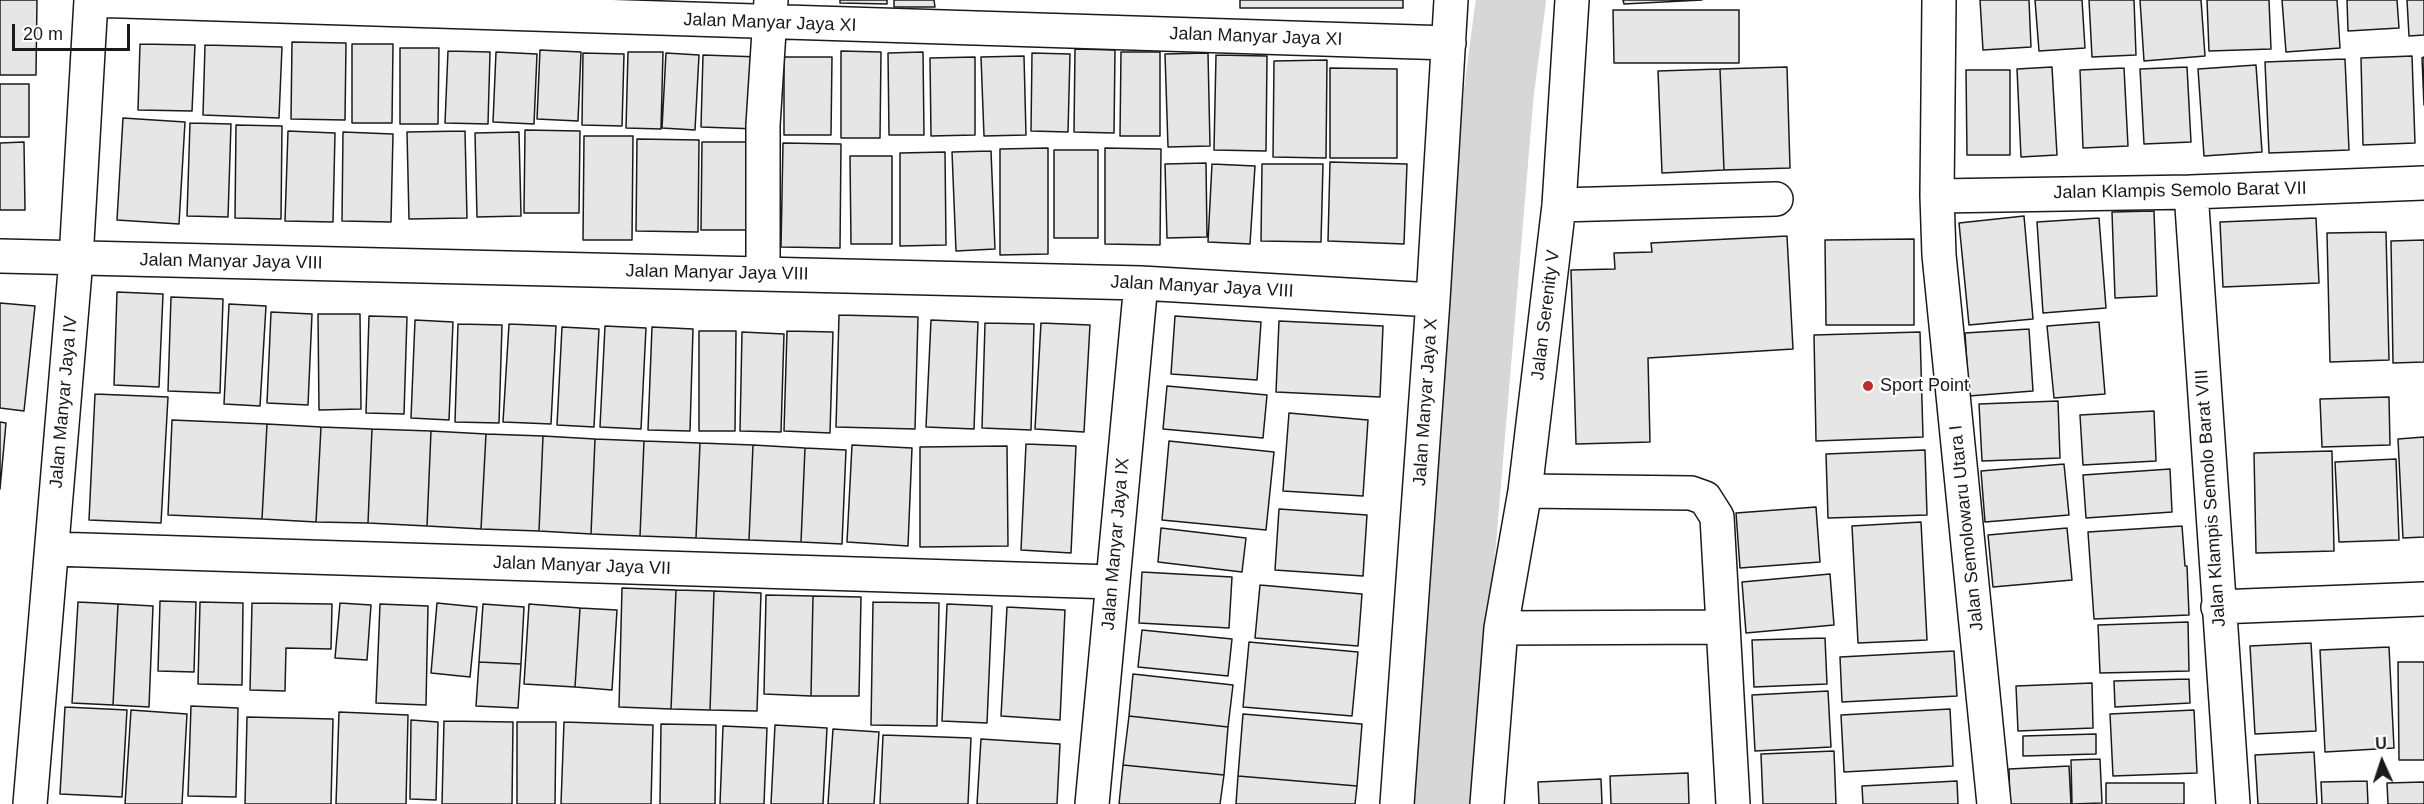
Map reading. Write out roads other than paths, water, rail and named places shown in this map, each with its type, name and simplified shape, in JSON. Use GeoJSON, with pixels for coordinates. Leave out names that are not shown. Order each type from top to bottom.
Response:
{"type":"FeatureCollection","features":[{"type":"Feature","properties":{"kind":"street","name":"Jalan Manyar Jaya XI"},"geometry":{"type":"LineString","coordinates":[[91,0],[770,12],[1449,43]]}},
{"type":"Feature","properties":{"kind":"street","name":"Jalan Manyar Jaya IV"},"geometry":{"type":"LineString","coordinates":[[30,804],[76,259],[91,0]]}},
{"type":"Feature","properties":{"kind":"street","name":"Jalan Manyar Jaya X"},"geometry":{"type":"LineString","coordinates":[[1397,804],[1433,300],[1451,0]]}},
{"type":"Feature","properties":{"kind":"street","name":"Jalan Serenity V"},"geometry":{"type":"LineString","coordinates":[[1487,804],[1501,628],[1525,491],[1559,205],[1572,0]]}},
{"type":"Feature","properties":{"kind":"street","name":"Jalan Semolowaru Utara I"},"geometry":{"type":"LineString","coordinates":[[1939,0],[1937,196],[1939,255],[1994,804]]}},
{"type":"Feature","properties":{"kind":"street"},"geometry":{"type":"LineString","coordinates":[[763,274],[764,125],[770,12]]}},
{"type":"Feature","properties":{"kind":"street","name":"Jalan Klampis Semolo Barat VII"},"geometry":{"type":"LineString","coordinates":[[1937,196],[2191,192],[2424,183]]}},
{"type":"Feature","properties":{"kind":"street","name":"Jalan Klampis Semolo Barat VIII"},"geometry":{"type":"LineString","coordinates":[[2191,192],[2233,804]]}},
{"type":"Feature","properties":{"kind":"street"},"geometry":{"type":"LineString","coordinates":[[1559,205],[1776,199]]}},
{"type":"Feature","properties":{"kind":"street","name":"Jalan Manyar Jaya VIII"},"geometry":{"type":"LineString","coordinates":[[0,256],[1141,283],[1433,300]]}},
{"type":"Feature","properties":{"kind":"street","name":"Jalan Manyar Jaya IX"},"geometry":{"type":"LineString","coordinates":[[1092,804],[1141,283]]}},
{"type":"Feature","properties":{"kind":"street"},"geometry":{"type":"LineString","coordinates":[[1525,491],[1690,493],[1705,498],[1717,517],[1733,804]]}},
{"type":"Feature","properties":{"kind":"street","name":"Jalan Manyar Jaya VII"},"geometry":{"type":"LineString","coordinates":[[52,549],[1113,582]]}},
{"type":"Feature","properties":{"kind":"street"},"geometry":{"type":"LineString","coordinates":[[2218,607],[2424,599]]}},
{"type":"Feature","properties":{"kind":"street"},"geometry":{"type":"LineString","coordinates":[[1501,628],[1723,627]]}},
{"type":"Feature","properties":{"kind":"waterway"},"geometry":{"type":"LineString","coordinates":[[1439,804],[1499,91],[1511,0]]}},
{"type":"Feature","properties":{"kind":"place","name":"Sport Point"},"geometry":{"type":"Point","coordinates":[1868,386]}}]}
